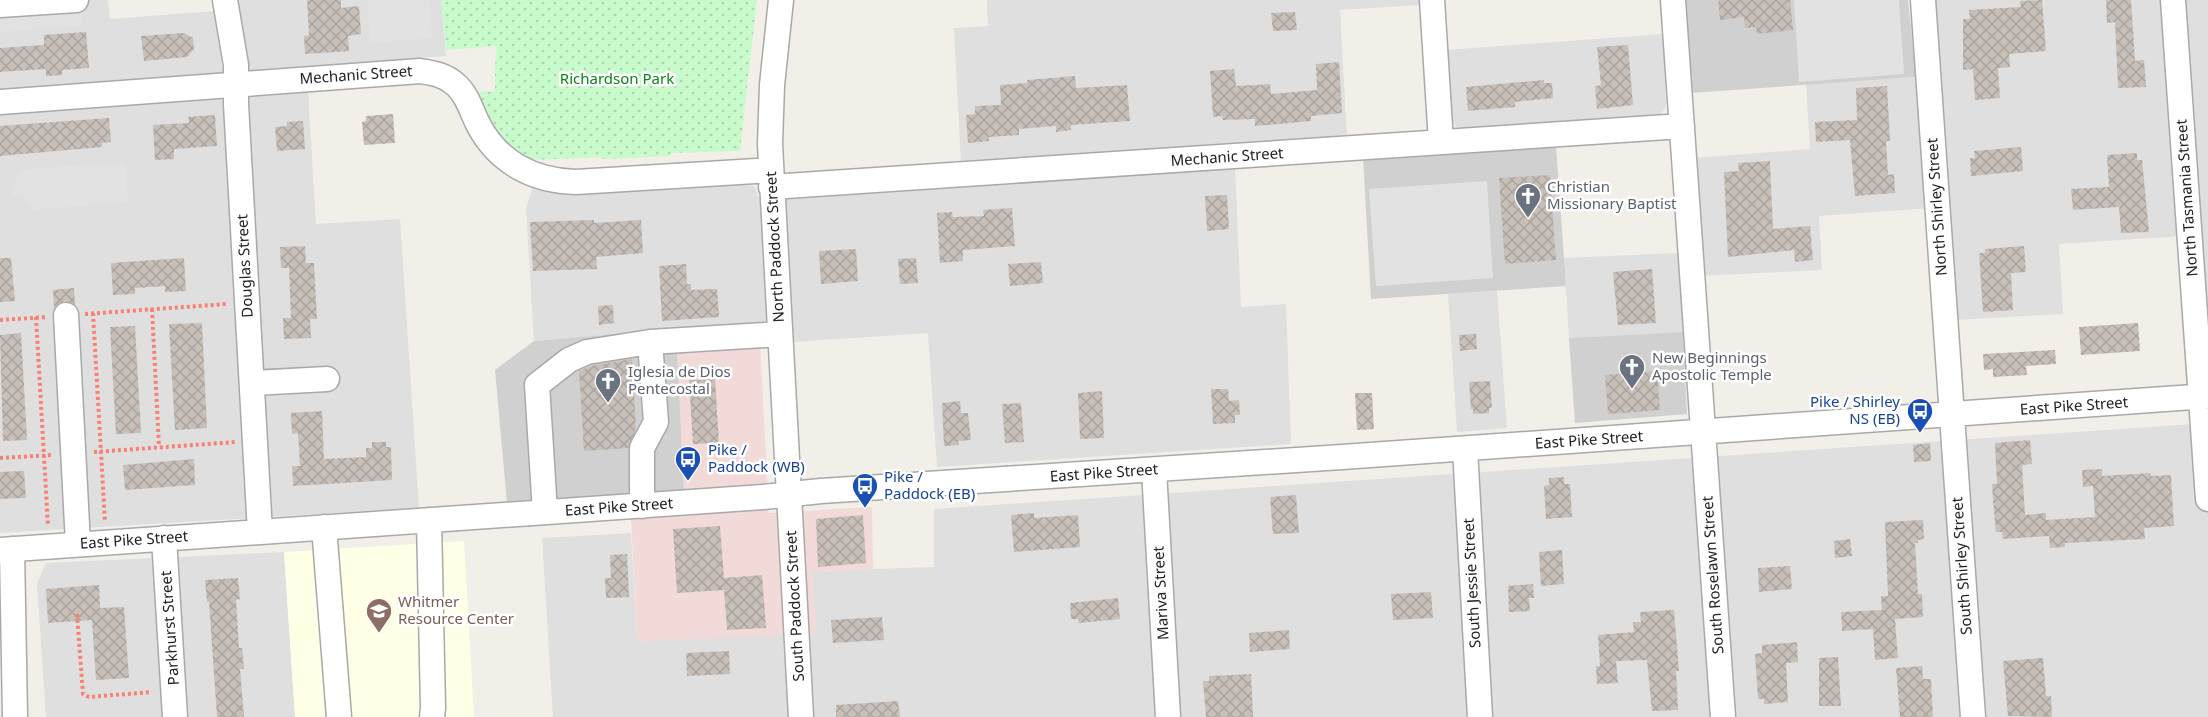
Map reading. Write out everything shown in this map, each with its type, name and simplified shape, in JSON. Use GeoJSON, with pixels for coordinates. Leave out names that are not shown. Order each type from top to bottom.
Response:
{"type":"FeatureCollection","features":[{"type":"Feature","properties":{"kind":"street"},"geometry":{"type":"LineString","coordinates":[[10,3],[76,0]]}},
{"type":"Feature","properties":{"kind":"street","name":"Douglas Street"},"geometry":{"type":"LineString","coordinates":[[225,0],[236,65],[260,532]]}},
{"type":"Feature","properties":{"kind":"street","name":"North Paddock Street"},"geometry":{"type":"LineString","coordinates":[[781,0],[772,86],[771,178],[789,494]]}},
{"type":"Feature","properties":{"kind":"street"},"geometry":{"type":"LineString","coordinates":[[1432,0],[1441,142]]}},
{"type":"Feature","properties":{"kind":"street","name":"South Roselawn Street"},"geometry":{"type":"LineString","coordinates":[[1673,0],[1723,717]]}},
{"type":"Feature","properties":{"kind":"street","name":"North Shirley Street"},"geometry":{"type":"LineString","coordinates":[[1923,0],[1952,415]]}},
{"type":"Feature","properties":{"kind":"street","name":"North Tasmania Street"},"geometry":{"type":"LineString","coordinates":[[2173,0],[2204,397],[2208,499]]}},
{"type":"Feature","properties":{"kind":"street","name":"Mechanic Street"},"geometry":{"type":"LineString","coordinates":[[0,102],[409,71],[441,76],[455,84],[462,92],[486,138],[498,153],[524,171],[545,179],[576,182],[771,178],[1441,142],[1682,126]]}},
{"type":"Feature","properties":{"kind":"street"},"geometry":{"type":"LineString","coordinates":[[66,315],[78,544]]}},
{"type":"Feature","properties":{"kind":"street"},"geometry":{"type":"LineString","coordinates":[[545,512],[537,386],[569,360],[587,352],[650,342],[780,334]]}},
{"type":"Feature","properties":{"kind":"street"},"geometry":{"type":"LineString","coordinates":[[642,506],[642,448],[656,422],[650,342]]}},
{"type":"Feature","properties":{"kind":"street"},"geometry":{"type":"LineString","coordinates":[[252,383],[327,379]]}},
{"type":"Feature","properties":{"kind":"street","name":"East Pike Street"},"geometry":{"type":"LineString","coordinates":[[6,550],[2204,397]]}},
{"type":"Feature","properties":{"kind":"street","name":"South Shirley Street"},"geometry":{"type":"LineString","coordinates":[[1952,415],[1973,717]]}},
{"type":"Feature","properties":{"kind":"street","name":"South Jessie Street"},"geometry":{"type":"LineString","coordinates":[[1465,449],[1480,717]]}},
{"type":"Feature","properties":{"kind":"street","name":"Mariva Street"},"geometry":{"type":"LineString","coordinates":[[1154,470],[1168,717]]}},
{"type":"Feature","properties":{"kind":"street","name":"South Paddock Street"},"geometry":{"type":"LineString","coordinates":[[789,494],[801,717]]}},
{"type":"Feature","properties":{"kind":"street"},"geometry":{"type":"LineString","coordinates":[[429,520],[432,717]]}},
{"type":"Feature","properties":{"kind":"street"},"geometry":{"type":"LineString","coordinates":[[324,527],[339,717]]}},
{"type":"Feature","properties":{"kind":"street","name":"Parkhurst Street"},"geometry":{"type":"LineString","coordinates":[[164,538],[175,717]]}},
{"type":"Feature","properties":{"kind":"street"},"geometry":{"type":"LineString","coordinates":[[6,550],[15,717]]}},
{"type":"Feature","properties":{"kind":"path"},"geometry":{"type":"LineString","coordinates":[[0,320],[247,302]]}},
{"type":"Feature","properties":{"kind":"path"},"geometry":{"type":"LineString","coordinates":[[152,309],[159,447]]}},
{"type":"Feature","properties":{"kind":"path"},"geometry":{"type":"LineString","coordinates":[[93,313],[105,523]]}},
{"type":"Feature","properties":{"kind":"path"},"geometry":{"type":"LineString","coordinates":[[36,317],[48,527]]}},
{"type":"Feature","properties":{"kind":"path"},"geometry":{"type":"LineString","coordinates":[[0,458],[241,442]]}},
{"type":"Feature","properties":{"kind":"path"},"geometry":{"type":"LineString","coordinates":[[77,614],[83,694],[89,697],[152,692]]}},
{"type":"Feature","properties":{"kind":"shaded area"},"geometry":{"type":"Polygon","coordinates":[[[0,0],[108,0],[110,19],[214,11],[223,75],[308,91],[316,224],[400,219],[419,508],[0,533],[0,0]]]}},
{"type":"Feature","properties":{"kind":"shaded area"},"geometry":{"type":"Polygon","coordinates":[[[0,0],[81,0],[83,25],[0,32],[0,0]]]}},
{"type":"Feature","properties":{"kind":"shaded area"},"geometry":{"type":"Polygon","coordinates":[[[238,0],[441,0],[446,56],[250,71],[238,0]]]}},
{"type":"Feature","properties":{"kind":"shaded area"},"geometry":{"type":"Polygon","coordinates":[[[367,0],[429,0],[432,38],[370,43],[367,0]]]}},
{"type":"Feature","properties":{"kind":"shaded area"},"geometry":{"type":"Polygon","coordinates":[[[987,0],[1419,0],[1419,5],[1340,10],[1347,137],[1234,144],[1241,307],[1286,304],[1291,444],[937,467],[928,333],[792,342],[790,321],[534,341],[526,209],[532,189],[579,194],[739,184],[754,186],[759,198],[962,184],[954,28],[988,26],[987,0]]]}},
{"type":"Feature","properties":{"kind":"shaded area"},"geometry":{"type":"Polygon","coordinates":[[[1682,0],[1908,0],[1916,77],[1691,93],[1682,0]]]}},
{"type":"Feature","properties":{"kind":"shaded area"},"geometry":{"type":"Polygon","coordinates":[[[1794,0],[1899,0],[1904,74],[1799,82],[1794,0]]]}},
{"type":"Feature","properties":{"kind":"shaded area"},"geometry":{"type":"Polygon","coordinates":[[[1933,0],[2208,0],[2208,335],[2200,235],[2059,244],[2063,314],[1955,320],[1946,207],[1819,216],[1822,270],[1680,277],[1683,332],[1569,338],[1564,258],[1701,252],[1695,158],[1810,149],[1806,84],[1938,76],[1933,0]]]}},
{"type":"Feature","properties":{"kind":"shaded area"},"geometry":{"type":"Polygon","coordinates":[[[1663,34],[1666,107],[1661,114],[1463,129],[1458,128],[1451,121],[1446,50],[1663,34]]]}},
{"type":"Feature","properties":{"kind":"shaded area"},"geometry":{"type":"Polygon","coordinates":[[[1556,146],[1566,286],[1371,299],[1363,157],[1556,146]]]}},
{"type":"Feature","properties":{"kind":"shaded area"},"geometry":{"type":"Polygon","coordinates":[[[125,162],[128,202],[31,210],[22,196],[10,196],[20,170],[125,162]]]}},
{"type":"Feature","properties":{"kind":"shaded area"},"geometry":{"type":"Polygon","coordinates":[[[1487,181],[1493,278],[1376,286],[1369,189],[1487,181]]]}},
{"type":"Feature","properties":{"kind":"shaded area"},"geometry":{"type":"Polygon","coordinates":[[[1497,291],[1507,428],[1457,432],[1448,294],[1497,291]]]}},
{"type":"Feature","properties":{"kind":"shaded area"},"geometry":{"type":"Polygon","coordinates":[[[759,323],[769,513],[872,507],[873,569],[812,571],[817,633],[637,642],[630,494],[684,490],[676,329],[759,323]]]}},
{"type":"Feature","properties":{"kind":"shaded area"},"geometry":{"type":"Polygon","coordinates":[[[676,329],[684,490],[507,503],[495,370],[534,341],[676,329]]]}},
{"type":"Feature","properties":{"kind":"shaded area"},"geometry":{"type":"Polygon","coordinates":[[[1683,332],[1687,414],[1575,423],[1569,338],[1683,332]]]}},
{"type":"Feature","properties":{"kind":"shaded area"},"geometry":{"type":"Polygon","coordinates":[[[2208,423],[2208,717],[553,717],[542,538],[631,533],[637,641],[816,633],[812,571],[934,567],[934,509],[2208,423]]]}},
{"type":"Feature","properties":{"kind":"shaded area","name":"Whitmer Resource Center"},"geometry":{"type":"Polygon","coordinates":[[[464,541],[474,717],[295,717],[284,552],[464,541]]]}},
{"type":"Feature","properties":{"kind":"shaded area"},"geometry":{"type":"Polygon","coordinates":[[[284,552],[295,717],[46,717],[37,583],[46,563],[284,552]]]}},
{"type":"Feature","properties":{"kind":"green space","name":"Richardson Park"},"geometry":{"type":"Polygon","coordinates":[[[441,0],[757,0],[740,151],[671,153],[671,156],[603,159],[602,157],[530,160],[503,141],[489,121],[477,92],[495,91],[497,46],[446,50],[441,0]]]}},
{"type":"Feature","properties":{"kind":"building"},"geometry":{"type":"Polygon","coordinates":[[[307,0],[341,0],[341,8],[359,6],[361,34],[348,36],[349,51],[305,54],[304,36],[309,35],[307,0]]]}},
{"type":"Feature","properties":{"kind":"building"},"geometry":{"type":"Polygon","coordinates":[[[1718,0],[1790,0],[1793,30],[1757,34],[1756,27],[1745,28],[1744,17],[1720,20],[1718,0]]]}},
{"type":"Feature","properties":{"kind":"building"},"geometry":{"type":"Polygon","coordinates":[[[2042,0],[2046,51],[2009,54],[2010,67],[1998,68],[2000,98],[1975,100],[1973,69],[1963,70],[1963,19],[1970,19],[1969,10],[2021,7],[2020,1],[2042,0]]]}},
{"type":"Feature","properties":{"kind":"building"},"geometry":{"type":"Polygon","coordinates":[[[2106,0],[2131,0],[2135,61],[2144,60],[2146,87],[2118,88],[2115,22],[2107,23],[2106,0]]]}},
{"type":"Feature","properties":{"kind":"building"},"geometry":{"type":"Polygon","coordinates":[[[1295,12],[1297,30],[1273,31],[1271,13],[1295,12]]]}},
{"type":"Feature","properties":{"kind":"building"},"geometry":{"type":"Polygon","coordinates":[[[86,32],[89,68],[62,70],[62,75],[46,76],[46,69],[0,72],[0,48],[44,45],[44,35],[86,32]]]}},
{"type":"Feature","properties":{"kind":"building"},"geometry":{"type":"Polygon","coordinates":[[[184,33],[193,38],[194,49],[187,57],[144,61],[141,36],[184,33]]]}},
{"type":"Feature","properties":{"kind":"building"},"geometry":{"type":"Polygon","coordinates":[[[1628,45],[1633,105],[1597,109],[1595,86],[1601,85],[1597,47],[1628,45]]]}},
{"type":"Feature","properties":{"kind":"building"},"geometry":{"type":"Polygon","coordinates":[[[1339,62],[1342,113],[1311,116],[1311,121],[1255,126],[1255,119],[1223,120],[1222,116],[1213,117],[1210,71],[1234,69],[1236,86],[1270,84],[1271,94],[1317,90],[1316,64],[1339,62]]]}},
{"type":"Feature","properties":{"kind":"building"},"geometry":{"type":"Polygon","coordinates":[[[1075,76],[1076,88],[1127,85],[1130,121],[1071,125],[1071,130],[1056,132],[1056,126],[1019,129],[1019,135],[989,137],[989,141],[968,143],[966,115],[975,114],[975,106],[1001,105],[1000,85],[1075,76]]]}},
{"type":"Feature","properties":{"kind":"building"},"geometry":{"type":"Polygon","coordinates":[[[1544,80],[1544,83],[1552,83],[1553,98],[1515,102],[1515,107],[1468,111],[1466,87],[1544,80]]]}},
{"type":"Feature","properties":{"kind":"building"},"geometry":{"type":"Polygon","coordinates":[[[1887,86],[1890,141],[1886,141],[1888,175],[1894,174],[1895,193],[1855,196],[1850,140],[1816,142],[1815,122],[1857,120],[1856,88],[1887,86]]]}},
{"type":"Feature","properties":{"kind":"building"},"geometry":{"type":"Polygon","coordinates":[[[393,114],[395,143],[364,145],[362,122],[366,121],[366,116],[393,114]]]}},
{"type":"Feature","properties":{"kind":"building"},"geometry":{"type":"Polygon","coordinates":[[[215,115],[217,146],[174,149],[174,159],[155,160],[153,125],[189,123],[188,117],[215,115]]]}},
{"type":"Feature","properties":{"kind":"building"},"geometry":{"type":"Polygon","coordinates":[[[109,118],[111,142],[102,143],[102,147],[0,156],[0,126],[109,118]]]}},
{"type":"Feature","properties":{"kind":"building"},"geometry":{"type":"Polygon","coordinates":[[[303,121],[305,149],[277,151],[275,127],[287,126],[287,122],[303,121]]]}},
{"type":"Feature","properties":{"kind":"building"},"geometry":{"type":"Polygon","coordinates":[[[2021,147],[2023,171],[1971,176],[1970,158],[1975,158],[1974,151],[2021,147]]]}},
{"type":"Feature","properties":{"kind":"building"},"geometry":{"type":"Polygon","coordinates":[[[2137,153],[2137,160],[2142,160],[2149,232],[2121,233],[2119,207],[2073,210],[2071,189],[2109,187],[2107,155],[2137,153]]]}},
{"type":"Feature","properties":{"kind":"building"},"geometry":{"type":"Polygon","coordinates":[[[1770,161],[1773,229],[1810,226],[1813,260],[1795,262],[1794,250],[1728,257],[1724,172],[1739,171],[1738,163],[1770,161]]]}},
{"type":"Feature","properties":{"kind":"building","name":"Christian Missionary Baptist"},"geometry":{"type":"Polygon","coordinates":[[[1550,175],[1556,260],[1505,264],[1499,178],[1550,175]]]}},
{"type":"Feature","properties":{"kind":"building"},"geometry":{"type":"Polygon","coordinates":[[[1227,195],[1229,229],[1207,231],[1205,196],[1227,195]]]}},
{"type":"Feature","properties":{"kind":"building"},"geometry":{"type":"Polygon","coordinates":[[[1012,208],[1015,246],[963,250],[963,261],[940,263],[937,213],[952,212],[953,217],[984,216],[983,210],[1012,208]]]}},
{"type":"Feature","properties":{"kind":"building"},"geometry":{"type":"Polygon","coordinates":[[[594,220],[594,223],[641,220],[643,253],[596,257],[597,269],[533,271],[530,222],[594,220]]]}},
{"type":"Feature","properties":{"kind":"building"},"geometry":{"type":"Polygon","coordinates":[[[305,246],[306,263],[314,263],[317,319],[310,319],[311,338],[284,339],[283,318],[291,318],[289,268],[281,268],[280,247],[305,246]]]}},
{"type":"Feature","properties":{"kind":"building"},"geometry":{"type":"Polygon","coordinates":[[[2024,246],[2026,272],[2011,273],[2013,310],[1983,312],[1979,253],[1985,253],[1985,249],[2024,246]]]}},
{"type":"Feature","properties":{"kind":"building"},"geometry":{"type":"Polygon","coordinates":[[[856,249],[858,281],[821,284],[819,251],[856,249]]]}},
{"type":"Feature","properties":{"kind":"building"},"geometry":{"type":"Polygon","coordinates":[[[0,258],[11,258],[15,301],[0,302],[0,258]]]}},
{"type":"Feature","properties":{"kind":"building"},"geometry":{"type":"Polygon","coordinates":[[[184,258],[186,291],[165,292],[165,286],[135,288],[135,294],[113,295],[111,263],[184,258]]]}},
{"type":"Feature","properties":{"kind":"building"},"geometry":{"type":"Polygon","coordinates":[[[916,258],[918,283],[900,284],[898,259],[916,258]]]}},
{"type":"Feature","properties":{"kind":"building"},"geometry":{"type":"Polygon","coordinates":[[[1041,262],[1043,283],[1010,286],[1008,264],[1041,262]]]}},
{"type":"Feature","properties":{"kind":"building"},"geometry":{"type":"Polygon","coordinates":[[[686,264],[687,284],[691,284],[691,290],[717,289],[719,317],[662,321],[659,266],[686,264]]]}},
{"type":"Feature","properties":{"kind":"building"},"geometry":{"type":"Polygon","coordinates":[[[1652,269],[1656,323],[1618,325],[1613,272],[1652,269]]]}},
{"type":"Feature","properties":{"kind":"building"},"geometry":{"type":"Polygon","coordinates":[[[74,288],[75,305],[65,301],[54,307],[53,290],[74,288]]]}},
{"type":"Feature","properties":{"kind":"building"},"geometry":{"type":"Polygon","coordinates":[[[613,305],[614,323],[599,325],[598,306],[613,305]]]}},
{"type":"Feature","properties":{"kind":"building"},"geometry":{"type":"Polygon","coordinates":[[[202,323],[207,428],[175,430],[169,324],[202,323]]]}},
{"type":"Feature","properties":{"kind":"building"},"geometry":{"type":"Polygon","coordinates":[[[2138,323],[2140,351],[2081,355],[2079,327],[2138,323]]]}},
{"type":"Feature","properties":{"kind":"building"},"geometry":{"type":"Polygon","coordinates":[[[135,326],[141,433],[116,434],[110,327],[135,326]]]}},
{"type":"Feature","properties":{"kind":"building"},"geometry":{"type":"Polygon","coordinates":[[[21,333],[27,440],[3,441],[0,335],[21,333]]]}},
{"type":"Feature","properties":{"kind":"building"},"geometry":{"type":"Polygon","coordinates":[[[1476,334],[1477,349],[1460,351],[1459,335],[1476,334]]]}},
{"type":"Feature","properties":{"kind":"building"},"geometry":{"type":"Polygon","coordinates":[[[2055,350],[2056,364],[2026,366],[2027,375],[1993,377],[1993,369],[1984,370],[1983,354],[2055,350]]]}},
{"type":"Feature","properties":{"kind":"building","name":"Iglesia de Dios Pentecostal"},"geometry":{"type":"Polygon","coordinates":[[[632,359],[636,429],[628,448],[584,451],[579,371],[591,366],[632,359]]]}},
{"type":"Feature","properties":{"kind":"building","name":"New Beginnings Apostolic Temple"},"geometry":{"type":"Polygon","coordinates":[[[1657,371],[1660,410],[1608,414],[1605,375],[1657,371]]]}},
{"type":"Feature","properties":{"kind":"building"},"geometry":{"type":"Polygon","coordinates":[[[715,379],[719,443],[693,444],[689,380],[715,379]]]}},
{"type":"Feature","properties":{"kind":"building"},"geometry":{"type":"Polygon","coordinates":[[[1490,381],[1492,408],[1489,408],[1489,413],[1473,414],[1469,382],[1490,381]]]}},
{"type":"Feature","properties":{"kind":"building"},"geometry":{"type":"Polygon","coordinates":[[[1211,389],[1228,389],[1229,401],[1239,400],[1240,415],[1235,415],[1235,423],[1213,424],[1211,389]]]}},
{"type":"Feature","properties":{"kind":"building"},"geometry":{"type":"Polygon","coordinates":[[[1102,391],[1104,438],[1080,439],[1078,393],[1102,391]]]}},
{"type":"Feature","properties":{"kind":"building"},"geometry":{"type":"Polygon","coordinates":[[[1355,393],[1372,393],[1374,429],[1357,430],[1355,393]]]}},
{"type":"Feature","properties":{"kind":"building"},"geometry":{"type":"Polygon","coordinates":[[[960,401],[961,413],[968,413],[971,440],[958,441],[959,445],[944,446],[942,403],[960,401]]]}},
{"type":"Feature","properties":{"kind":"building"},"geometry":{"type":"Polygon","coordinates":[[[1021,403],[1024,442],[1005,443],[1002,404],[1021,403]]]}},
{"type":"Feature","properties":{"kind":"building"},"geometry":{"type":"Polygon","coordinates":[[[322,411],[324,459],[366,457],[366,448],[372,448],[372,442],[386,442],[386,447],[391,447],[392,480],[293,486],[292,466],[300,466],[298,433],[292,434],[291,413],[322,411]]]}},
{"type":"Feature","properties":{"kind":"building"},"geometry":{"type":"Polygon","coordinates":[[[2030,440],[2032,464],[2022,465],[2025,515],[2046,513],[2046,520],[2095,517],[2093,486],[2083,487],[2082,470],[2102,469],[2102,476],[2151,473],[2151,476],[2171,475],[2174,526],[2144,528],[2145,539],[2065,543],[2065,547],[2050,548],[2049,536],[2003,539],[2002,532],[1996,532],[1993,500],[1992,484],[1997,484],[1995,443],[2030,440]]]}},
{"type":"Feature","properties":{"kind":"building"},"geometry":{"type":"Polygon","coordinates":[[[1930,443],[1931,461],[1914,462],[1913,445],[1930,443]]]}},
{"type":"Feature","properties":{"kind":"building"},"geometry":{"type":"Polygon","coordinates":[[[194,459],[195,485],[125,490],[123,465],[194,459]]]}},
{"type":"Feature","properties":{"kind":"building"},"geometry":{"type":"Polygon","coordinates":[[[24,471],[26,498],[0,499],[0,472],[24,471]]]}},
{"type":"Feature","properties":{"kind":"building"},"geometry":{"type":"Polygon","coordinates":[[[1564,477],[1564,484],[1570,484],[1572,517],[1546,519],[1544,486],[1549,485],[1549,478],[1564,477]]]}},
{"type":"Feature","properties":{"kind":"building"},"geometry":{"type":"Polygon","coordinates":[[[1296,495],[1299,533],[1273,534],[1270,497],[1296,495]]]}},
{"type":"Feature","properties":{"kind":"building"},"geometry":{"type":"Polygon","coordinates":[[[1034,513],[1034,518],[1078,515],[1080,547],[1014,552],[1011,515],[1034,513]]]}},
{"type":"Feature","properties":{"kind":"building"},"geometry":{"type":"Polygon","coordinates":[[[863,515],[866,563],[818,567],[816,519],[863,515]]]}},
{"type":"Feature","properties":{"kind":"building"},"geometry":{"type":"Polygon","coordinates":[[[1923,520],[1924,539],[1915,543],[1918,594],[1922,594],[1923,617],[1895,619],[1898,658],[1875,660],[1873,629],[1842,631],[1841,612],[1882,610],[1881,596],[1888,596],[1885,522],[1923,520]]]}},
{"type":"Feature","properties":{"kind":"building"},"geometry":{"type":"Polygon","coordinates":[[[720,526],[724,578],[762,575],[766,628],[727,630],[724,590],[677,593],[673,529],[720,526]]]}},
{"type":"Feature","properties":{"kind":"building"},"geometry":{"type":"Polygon","coordinates":[[[1850,539],[1852,556],[1835,558],[1834,541],[1850,539]]]}},
{"type":"Feature","properties":{"kind":"building"},"geometry":{"type":"Polygon","coordinates":[[[1562,550],[1564,584],[1541,586],[1539,552],[1562,550]]]}},
{"type":"Feature","properties":{"kind":"building"},"geometry":{"type":"Polygon","coordinates":[[[627,554],[629,597],[606,598],[605,578],[611,578],[610,555],[627,554]]]}},
{"type":"Feature","properties":{"kind":"building"},"geometry":{"type":"Polygon","coordinates":[[[1790,566],[1792,589],[1759,592],[1758,568],[1790,566]]]}},
{"type":"Feature","properties":{"kind":"building"},"geometry":{"type":"Polygon","coordinates":[[[238,578],[240,599],[236,600],[239,648],[242,648],[244,669],[240,669],[244,717],[217,717],[209,602],[207,602],[205,580],[238,578]]]}},
{"type":"Feature","properties":{"kind":"building"},"geometry":{"type":"Polygon","coordinates":[[[1533,584],[1534,598],[1529,598],[1530,611],[1509,612],[1508,586],[1533,584]]]}},
{"type":"Feature","properties":{"kind":"building"},"geometry":{"type":"Polygon","coordinates":[[[99,585],[100,608],[124,607],[129,678],[96,680],[92,620],[48,623],[46,589],[99,585]]]}},
{"type":"Feature","properties":{"kind":"building"},"geometry":{"type":"Polygon","coordinates":[[[1431,592],[1433,618],[1393,620],[1391,594],[1431,592]]]}},
{"type":"Feature","properties":{"kind":"building"},"geometry":{"type":"Polygon","coordinates":[[[1118,598],[1120,619],[1079,623],[1078,619],[1071,619],[1070,603],[1118,598]]]}},
{"type":"Feature","properties":{"kind":"building"},"geometry":{"type":"Polygon","coordinates":[[[1674,610],[1679,671],[1676,671],[1678,710],[1652,711],[1647,660],[1616,661],[1618,683],[1597,684],[1596,666],[1600,666],[1598,635],[1634,632],[1633,622],[1641,622],[1640,612],[1674,610]]]}},
{"type":"Feature","properties":{"kind":"building"},"geometry":{"type":"Polygon","coordinates":[[[882,617],[884,640],[833,643],[831,620],[882,617]]]}},
{"type":"Feature","properties":{"kind":"building"},"geometry":{"type":"Polygon","coordinates":[[[1289,630],[1290,649],[1250,652],[1249,633],[1289,630]]]}},
{"type":"Feature","properties":{"kind":"building"},"geometry":{"type":"Polygon","coordinates":[[[1797,642],[1798,662],[1786,663],[1788,702],[1764,704],[1764,699],[1758,699],[1755,654],[1762,653],[1762,645],[1797,642]]]}},
{"type":"Feature","properties":{"kind":"building"},"geometry":{"type":"Polygon","coordinates":[[[729,651],[730,674],[687,676],[686,653],[729,651]]]}},
{"type":"Feature","properties":{"kind":"building"},"geometry":{"type":"Polygon","coordinates":[[[1838,657],[1841,706],[1819,706],[1819,658],[1838,657]]]}},
{"type":"Feature","properties":{"kind":"building"},"geometry":{"type":"Polygon","coordinates":[[[2043,658],[2046,696],[2051,696],[2052,717],[2008,716],[2003,661],[2043,658]]]}},
{"type":"Feature","properties":{"kind":"building"},"geometry":{"type":"Polygon","coordinates":[[[1922,666],[1923,679],[1931,679],[1933,717],[1900,717],[1896,668],[1922,666]]]}},
{"type":"Feature","properties":{"kind":"building"},"geometry":{"type":"Polygon","coordinates":[[[1251,674],[1253,717],[1206,717],[1203,681],[1209,681],[1209,676],[1251,674]]]}},
{"type":"Feature","properties":{"kind":"building"},"geometry":{"type":"Polygon","coordinates":[[[898,701],[900,717],[836,717],[836,705],[898,701]]]}},
{"type":"Feature","properties":{"kind":"place","name":"Christian Missionary Baptist"},"geometry":{"type":"Point","coordinates":[1528,219]}},
{"type":"Feature","properties":{"kind":"place","name":"New Beginnings Apostolic Temple"},"geometry":{"type":"Point","coordinates":[1632,390]}},
{"type":"Feature","properties":{"kind":"place","name":"Iglesia de Dios Pentecostal"},"geometry":{"type":"Point","coordinates":[608,404]}},
{"type":"Feature","properties":{"kind":"place","name":"Pike / Shirley NS (EB)"},"geometry":{"type":"Point","coordinates":[1920,434]}},
{"type":"Feature","properties":{"kind":"place","name":"Pike / Paddock (WB)"},"geometry":{"type":"Point","coordinates":[688,482]}},
{"type":"Feature","properties":{"kind":"place","name":"Pike / Paddock (EB)"},"geometry":{"type":"Point","coordinates":[865,509]}},
{"type":"Feature","properties":{"kind":"place","name":"Whitmer Resource Center"},"geometry":{"type":"Point","coordinates":[379,634]}}]}
